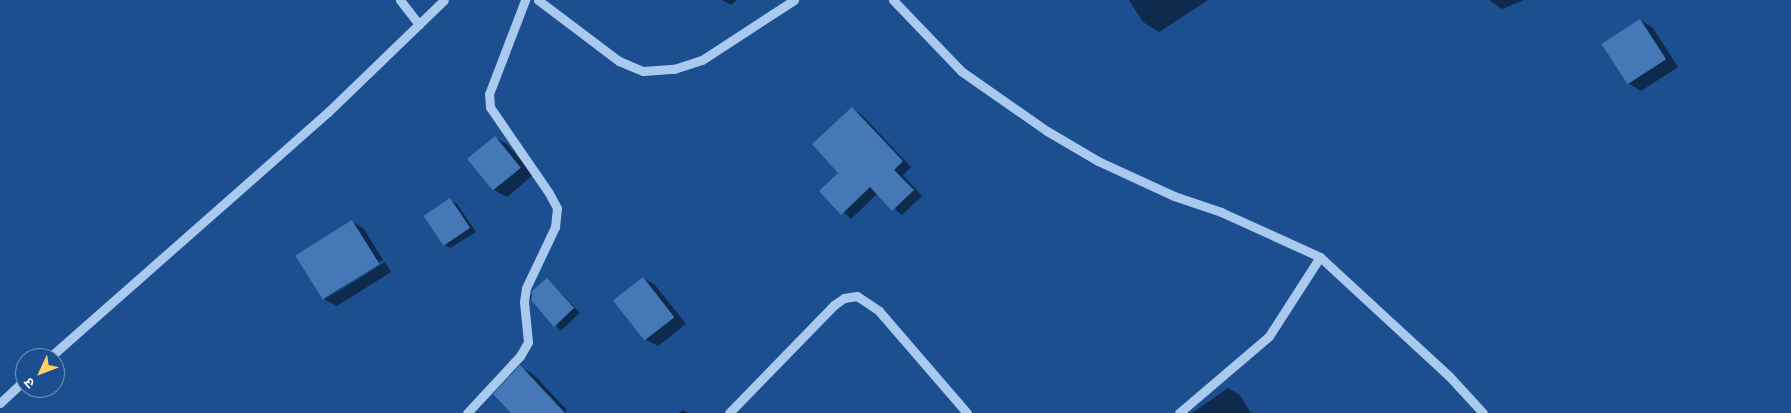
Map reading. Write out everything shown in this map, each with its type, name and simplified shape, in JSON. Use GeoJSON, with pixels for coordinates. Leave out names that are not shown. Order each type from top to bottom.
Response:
{"type":"FeatureCollection","features":[{"type":"Feature","properties":{"kind":"street"},"geometry":{"type":"LineString","coordinates":[[400,0],[419,24]]}},
{"type":"Feature","properties":{"kind":"street"},"geometry":{"type":"LineString","coordinates":[[60,348],[328,112],[444,0]]}},
{"type":"Feature","properties":{"kind":"street"},"geometry":{"type":"LineString","coordinates":[[467,413],[520,356],[528,342],[524,302],[526,288],[555,227],[557,208],[549,193],[490,107],[489,100],[491,83],[525,0]]}},
{"type":"Feature","properties":{"kind":"street"},"geometry":{"type":"LineString","coordinates":[[538,0],[619,61],[642,71],[674,69],[702,60],[794,0]]}},
{"type":"Feature","properties":{"kind":"street"},"geometry":{"type":"LineString","coordinates":[[893,0],[961,71],[1047,131],[1098,160],[1157,188],[1221,212],[1320,257],[1449,376],[1483,413]]}},
{"type":"Feature","properties":{"kind":"street"},"geometry":{"type":"LineString","coordinates":[[1179,413],[1269,336],[1320,257]]}},
{"type":"Feature","properties":{"kind":"street"},"geometry":{"type":"LineString","coordinates":[[729,413],[834,305],[844,298],[857,296],[879,311],[967,413]]}},
{"type":"Feature","properties":{"kind":"street"},"geometry":{"type":"LineString","coordinates":[[0,403],[15,389]]}},
{"type":"Feature","properties":{"kind":"building"},"geometry":{"type":"Polygon","coordinates":[[[1640,19],[1666,59],[1628,84],[1601,44],[1640,19]]]}},
{"type":"Feature","properties":{"kind":"building"},"geometry":{"type":"Polygon","coordinates":[[[852,107],[903,161],[894,170],[914,190],[892,211],[870,187],[841,215],[819,191],[838,173],[812,144],[852,107]]]}},
{"type":"Feature","properties":{"kind":"building"},"geometry":{"type":"Polygon","coordinates":[[[495,136],[521,168],[493,191],[467,159],[495,136]]]}},
{"type":"Feature","properties":{"kind":"building"},"geometry":{"type":"Polygon","coordinates":[[[450,198],[470,228],[444,246],[423,216],[450,198]]]}},
{"type":"Feature","properties":{"kind":"building"},"geometry":{"type":"Polygon","coordinates":[[[352,220],[380,264],[323,300],[295,256],[352,220]]]}},
{"type":"Feature","properties":{"kind":"building"},"geometry":{"type":"Polygon","coordinates":[[[643,277],[674,317],[644,341],[613,300],[643,277]]]}},
{"type":"Feature","properties":{"kind":"building"},"geometry":{"type":"Polygon","coordinates":[[[547,278],[574,308],[554,327],[531,300],[532,291],[547,278]]]}},
{"type":"Feature","properties":{"kind":"building"},"geometry":{"type":"Polygon","coordinates":[[[520,365],[565,413],[511,413],[493,394],[520,365]]]}}]}
